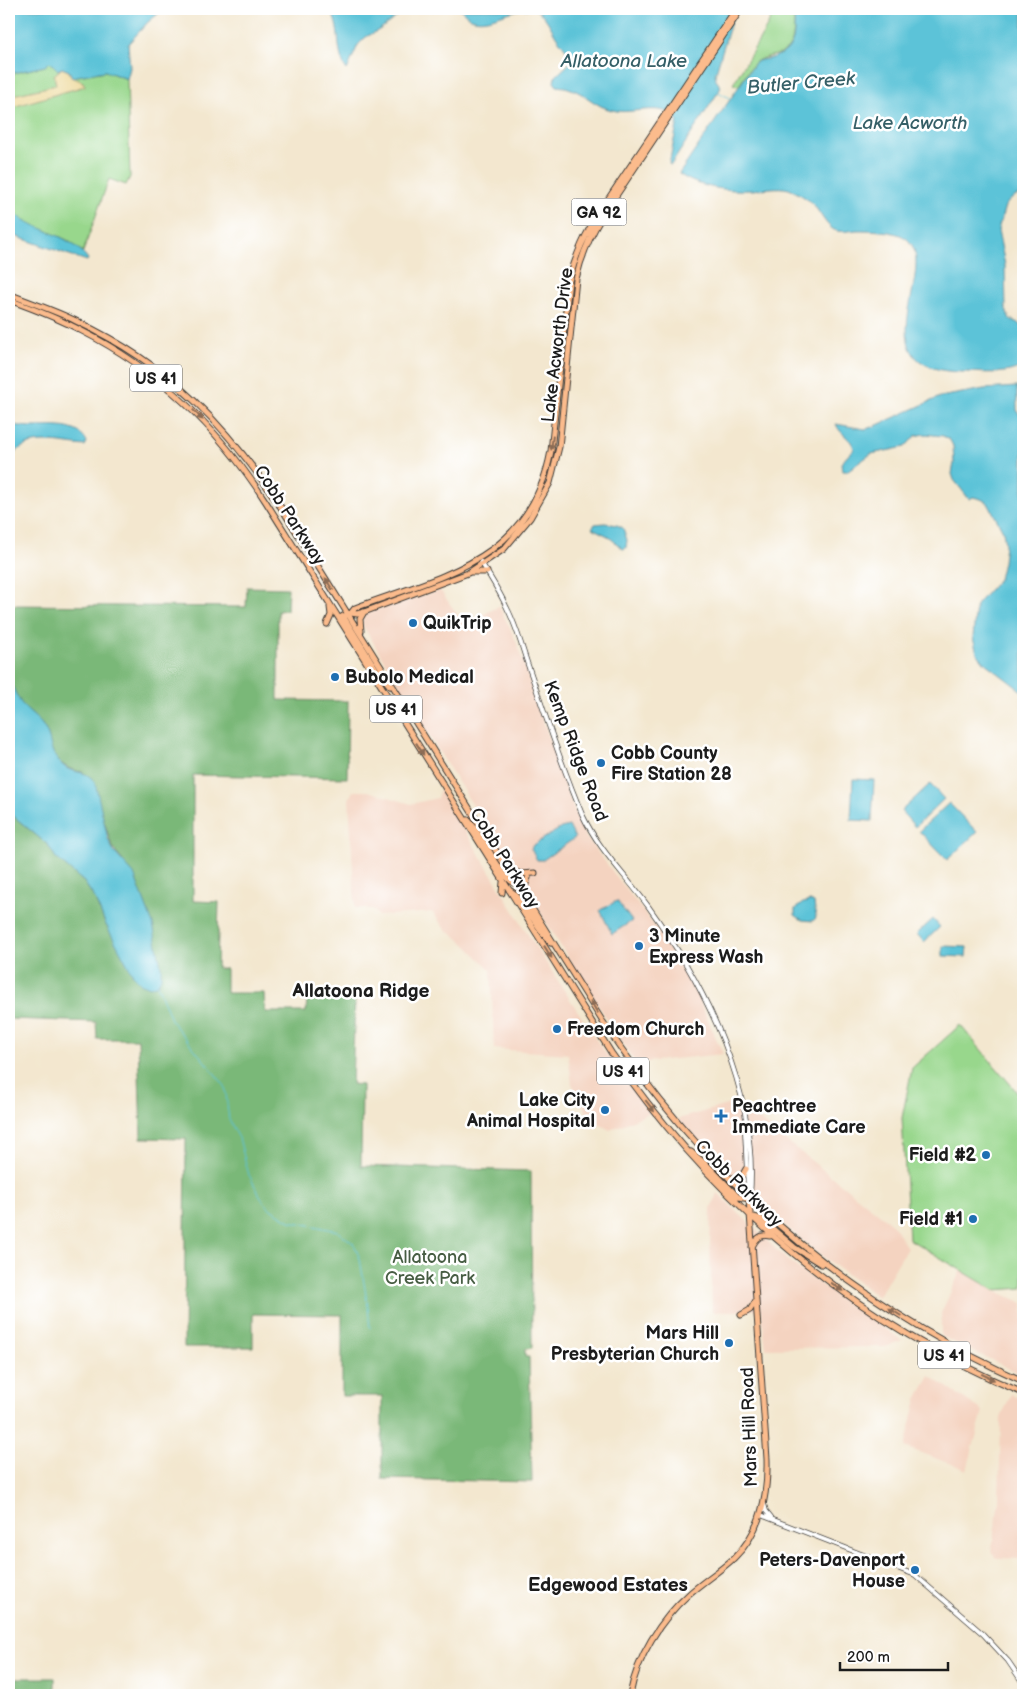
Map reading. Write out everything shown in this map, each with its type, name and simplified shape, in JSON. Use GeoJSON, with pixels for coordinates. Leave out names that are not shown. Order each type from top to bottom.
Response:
{"type":"FeatureCollection","features":[{"type":"Feature","properties":{"kind":"main road","name":"Lake Acworth Drive"},"geometry":{"type":"LineString","coordinates":[[644,150],[736,9]]}},
{"type":"Feature","properties":{"kind":"main road","name":"Lake Acworth Drive"},"geometry":{"type":"LineString","coordinates":[[345,615],[364,612],[468,572],[481,562],[518,524],[533,503],[546,474],[552,442],[569,281],[576,255],[586,232],[741,9]]}},
{"type":"Feature","properties":{"kind":"main road","name":"Cobb Parkway"},"geometry":{"type":"LineString","coordinates":[[9,294],[56,312],[92,329],[132,352],[193,399],[249,461],[284,512],[463,818],[618,1062],[683,1147],[712,1179],[773,1237],[837,1287],[883,1319],[960,1363],[1023,1392]]}},
{"type":"Feature","properties":{"kind":"main road","name":"Cobb Parkway"},"geometry":{"type":"LineString","coordinates":[[9,300],[90,334],[122,353],[160,381],[193,410],[234,456],[262,496],[330,604],[345,615],[365,641],[558,951],[631,1064],[687,1134],[728,1178],[788,1234],[856,1286],[913,1324],[973,1357],[1023,1381]]}},
{"type":"Feature","properties":{"kind":"main road"},"geometry":{"type":"LineString","coordinates":[[160,381],[165,376]]}},
{"type":"Feature","properties":{"kind":"main road","name":"Lake Acworth Drive"},"geometry":{"type":"LineString","coordinates":[[345,615],[355,608],[481,562]]}},
{"type":"Feature","properties":{"kind":"main road"},"geometry":{"type":"LineString","coordinates":[[468,572],[487,572]]}},
{"type":"Feature","properties":{"kind":"main road"},"geometry":{"type":"LineString","coordinates":[[327,624],[331,615],[330,604]]}},
{"type":"Feature","properties":{"kind":"main road"},"geometry":{"type":"LineString","coordinates":[[364,612],[360,619],[360,625],[365,641]]}},
{"type":"Feature","properties":{"kind":"main road"},"geometry":{"type":"LineString","coordinates":[[345,615],[376,669],[395,690]]}},
{"type":"Feature","properties":{"kind":"main road"},"geometry":{"type":"LineString","coordinates":[[463,818],[470,822],[507,877],[517,885]]}},
{"type":"Feature","properties":{"kind":"main road"},"geometry":{"type":"LineString","coordinates":[[507,869],[521,874],[535,873]]}},
{"type":"Feature","properties":{"kind":"main road"},"geometry":{"type":"LineString","coordinates":[[525,897],[524,889],[528,878]]}},
{"type":"Feature","properties":{"kind":"main road"},"geometry":{"type":"LineString","coordinates":[[502,893],[503,881]]}},
{"type":"Feature","properties":{"kind":"main road"},"geometry":{"type":"LineString","coordinates":[[508,890],[518,896],[537,926],[558,951]]}},
{"type":"Feature","properties":{"kind":"main road"},"geometry":{"type":"LineString","coordinates":[[683,1147],[708,1166],[738,1197],[749,1199]]}},
{"type":"Feature","properties":{"kind":"main road"},"geometry":{"type":"LineString","coordinates":[[728,1178],[741,1178],[746,1170]]}},
{"type":"Feature","properties":{"kind":"main road","name":"Mars Hill Road"},"geometry":{"type":"LineString","coordinates":[[630,1695],[639,1665],[656,1634],[685,1597],[740,1552],[751,1536],[761,1515],[767,1470],[749,1199]]}},
{"type":"Feature","properties":{"kind":"main road"},"geometry":{"type":"LineString","coordinates":[[750,1216],[761,1219],[794,1247],[834,1270]]}},
{"type":"Feature","properties":{"kind":"main road"},"geometry":{"type":"LineString","coordinates":[[752,1247],[761,1236],[773,1237]]}},
{"type":"Feature","properties":{"kind":"main road"},"geometry":{"type":"LineString","coordinates":[[741,1315],[752,1307],[755,1301]]}},
{"type":"Feature","properties":{"kind":"street","name":"Kemp Ridge Road"},"geometry":{"type":"LineString","coordinates":[[481,562],[496,586],[512,620],[582,814],[604,851],[637,891],[667,935],[695,980],[707,1004],[734,1073],[746,1125]]}},
{"type":"Feature","properties":{"kind":"street"},"geometry":{"type":"LineString","coordinates":[[746,1125],[751,1182],[749,1199]]}},
{"type":"Feature","properties":{"kind":"street"},"geometry":{"type":"LineString","coordinates":[[746,1125],[746,1170],[749,1199]]}},
{"type":"Feature","properties":{"kind":"street"},"geometry":{"type":"LineString","coordinates":[[748,1134],[754,1125]]}},
{"type":"Feature","properties":{"kind":"street"},"geometry":{"type":"LineString","coordinates":[[764,1502],[768,1513],[775,1520]]}},
{"type":"Feature","properties":{"kind":"street"},"geometry":{"type":"LineString","coordinates":[[761,1515],[915,1575],[984,1634],[1008,1661],[1023,1683]]}},
{"type":"Feature","properties":{"kind":"shaded area"},"geometry":{"type":"Polygon","coordinates":[[[440,590],[465,625],[499,606],[516,641],[570,799],[586,837],[660,933],[697,995],[723,1054],[636,1063],[440,753],[362,624],[364,613],[440,590]]]}},
{"type":"Feature","properties":{"kind":"shaded area"},"geometry":{"type":"Polygon","coordinates":[[[440,789],[527,933],[599,1044],[649,1113],[610,1130],[590,1119],[572,1084],[568,1054],[494,1049],[491,970],[464,943],[445,929],[432,912],[378,916],[373,909],[355,908],[349,799],[353,791],[368,791],[411,804],[437,798],[440,789]]]}},
{"type":"Feature","properties":{"kind":"shaded area"},"geometry":{"type":"Polygon","coordinates":[[[737,1102],[893,1225],[907,1248],[878,1297],[815,1251],[767,1210],[678,1119],[737,1102]]]}},
{"type":"Feature","properties":{"kind":"shaded area"},"geometry":{"type":"Polygon","coordinates":[[[718,1193],[787,1260],[849,1305],[902,1340],[885,1347],[766,1348],[761,1310],[712,1312],[711,1208],[718,1193]]]}},
{"type":"Feature","properties":{"kind":"shaded area"},"geometry":{"type":"Polygon","coordinates":[[[961,1270],[994,1290],[1023,1303],[1023,1375],[941,1336],[941,1313],[961,1270]]]}},
{"type":"Feature","properties":{"kind":"shaded area"},"geometry":{"type":"Polygon","coordinates":[[[930,1376],[983,1411],[967,1470],[905,1447],[917,1399],[930,1376]]]}},
{"type":"Feature","properties":{"kind":"shaded area"},"geometry":{"type":"Polygon","coordinates":[[[1011,1394],[1023,1399],[1023,1559],[997,1558],[991,1552],[999,1502],[1001,1418],[1011,1394]]]}},
{"type":"Feature","properties":{"kind":"green space"},"geometry":{"type":"Polygon","coordinates":[[[774,9],[795,9],[790,46],[779,54],[757,61],[738,86],[733,84],[767,27],[774,9]]]}},
{"type":"Feature","properties":{"kind":"green space"},"geometry":{"type":"Polygon","coordinates":[[[50,61],[58,70],[69,71],[72,77],[105,71],[127,79],[130,177],[126,185],[109,179],[83,252],[67,240],[28,223],[9,209],[9,74],[45,66],[50,61]]]}},
{"type":"Feature","properties":{"kind":"green space","name":"Allatoona Creek Park"},"geometry":{"type":"Polygon","coordinates":[[[247,587],[288,588],[287,610],[278,611],[278,700],[348,701],[347,778],[193,775],[193,901],[219,902],[217,968],[226,969],[226,993],[264,993],[265,1012],[306,1012],[307,998],[355,998],[352,1084],[362,1085],[361,1166],[531,1171],[532,1348],[525,1349],[525,1357],[529,1357],[532,1482],[382,1479],[382,1396],[342,1396],[342,1315],[253,1314],[253,1347],[184,1347],[186,1139],[141,1138],[138,1039],[97,1039],[96,1022],[9,1019],[9,809],[12,815],[48,845],[56,858],[84,882],[94,897],[106,925],[119,947],[124,862],[111,844],[100,811],[83,772],[68,768],[60,762],[50,747],[47,733],[43,726],[24,708],[13,688],[9,666],[9,605],[246,607],[247,587]]]}},
{"type":"Feature","properties":{"kind":"green space"},"geometry":{"type":"Polygon","coordinates":[[[960,1025],[1023,1099],[1023,1288],[994,1290],[909,1239],[902,1118],[912,1068],[960,1025]]]}},
{"type":"Feature","properties":{"kind":"green space"},"geometry":{"type":"Polygon","coordinates":[[[9,1678],[55,1678],[55,1695],[9,1695],[9,1678]]]}},
{"type":"Feature","properties":{"kind":"sand"},"geometry":{"type":"Polygon","coordinates":[[[62,68],[69,71],[72,77],[83,82],[85,86],[9,108],[9,96],[56,85],[54,75],[62,68]]]}},
{"type":"Feature","properties":{"kind":"water"},"geometry":{"type":"Polygon","coordinates":[[[9,9],[164,9],[148,22],[128,44],[130,68],[127,79],[105,71],[72,77],[69,71],[62,68],[58,70],[50,62],[45,66],[9,74],[9,9]]]}},
{"type":"Feature","properties":{"kind":"water"},"geometry":{"type":"Polygon","coordinates":[[[329,9],[407,9],[379,30],[366,37],[358,45],[347,70],[341,56],[336,23],[329,9]]]}},
{"type":"Feature","properties":{"kind":"water"},"geometry":{"type":"Polygon","coordinates":[[[460,9],[522,9],[485,19],[469,17],[460,9]]]}},
{"type":"Feature","properties":{"kind":"water","name":"Allatoona Lake"},"geometry":{"type":"Polygon","coordinates":[[[531,9],[735,9],[715,75],[721,87],[671,165],[669,164],[678,121],[666,111],[617,111],[608,109],[574,90],[557,86],[554,82],[555,77],[571,62],[570,58],[548,22],[538,11],[531,9]]]}},
{"type":"Feature","properties":{"kind":"water","name":"Lake Acworth"},"geometry":{"type":"Polygon","coordinates":[[[796,9],[1023,9],[1023,192],[1010,200],[1005,206],[998,230],[1005,265],[1006,310],[1010,319],[1023,328],[1022,366],[1001,372],[963,372],[931,367],[914,355],[907,337],[908,316],[915,272],[915,253],[907,239],[902,236],[883,231],[833,230],[812,203],[789,189],[724,189],[695,183],[679,174],[755,63],[777,56],[785,52],[789,47],[794,36],[796,9]]]}},
{"type":"Feature","properties":{"kind":"water"},"geometry":{"type":"Polygon","coordinates":[[[9,209],[28,222],[71,243],[88,259],[87,261],[9,234],[9,209]]]}},
{"type":"Feature","properties":{"kind":"water"},"geometry":{"type":"Polygon","coordinates":[[[1017,387],[1017,410],[1023,421],[1023,692],[985,663],[977,653],[973,638],[976,605],[999,579],[1005,544],[1003,531],[988,503],[973,497],[969,499],[954,480],[952,474],[954,463],[953,446],[950,440],[943,436],[924,434],[915,436],[905,447],[871,454],[847,471],[842,471],[841,463],[854,449],[851,442],[836,424],[865,429],[940,397],[984,389],[1017,387]]]}},
{"type":"Feature","properties":{"kind":"water"},"geometry":{"type":"Polygon","coordinates":[[[9,425],[63,427],[78,432],[87,442],[85,446],[56,442],[36,443],[19,449],[13,456],[14,470],[9,481],[9,425]]]}},
{"type":"Feature","properties":{"kind":"water"},"geometry":{"type":"Polygon","coordinates":[[[605,523],[623,528],[627,540],[626,548],[623,549],[608,536],[592,528],[595,524],[605,523]]]}},
{"type":"Feature","properties":{"kind":"water"},"geometry":{"type":"Polygon","coordinates":[[[9,675],[20,701],[45,729],[56,758],[65,767],[84,773],[95,782],[108,839],[114,852],[134,874],[153,924],[161,967],[161,978],[158,984],[150,987],[140,983],[133,975],[106,925],[94,897],[84,882],[56,858],[48,845],[12,815],[9,809],[9,675]]]}},
{"type":"Feature","properties":{"kind":"water"},"geometry":{"type":"Polygon","coordinates":[[[853,779],[874,780],[872,821],[851,820],[853,779]]]}},
{"type":"Feature","properties":{"kind":"water"},"geometry":{"type":"Polygon","coordinates":[[[930,784],[944,799],[915,827],[901,811],[930,784]]]}},
{"type":"Feature","properties":{"kind":"water"},"geometry":{"type":"Polygon","coordinates":[[[949,803],[977,832],[947,860],[919,831],[949,803]]]}},
{"type":"Feature","properties":{"kind":"water"},"geometry":{"type":"Polygon","coordinates":[[[569,826],[575,838],[543,860],[537,860],[531,849],[533,845],[561,828],[569,826]]]}},
{"type":"Feature","properties":{"kind":"water"},"geometry":{"type":"Polygon","coordinates":[[[617,901],[632,921],[612,934],[600,910],[617,901]]]}},
{"type":"Feature","properties":{"kind":"water"},"geometry":{"type":"Polygon","coordinates":[[[810,901],[814,903],[816,918],[813,921],[802,920],[795,915],[795,909],[803,903],[810,901]]]}},
{"type":"Feature","properties":{"kind":"water"},"geometry":{"type":"Polygon","coordinates":[[[933,919],[940,927],[924,942],[917,934],[933,919]]]}},
{"type":"Feature","properties":{"kind":"water"},"geometry":{"type":"Polygon","coordinates":[[[943,946],[967,947],[966,957],[943,956],[943,946]]]}},
{"type":"Feature","properties":{"kind":"waterway","name":"Butler Creek"},"geometry":{"type":"LineString","coordinates":[[718,92],[732,99]]}},
{"type":"Feature","properties":{"kind":"waterway"},"geometry":{"type":"LineString","coordinates":[[157,984],[172,1022],[225,1086],[229,1120],[239,1138],[249,1175],[264,1203],[290,1221],[338,1231],[354,1244],[360,1259],[370,1328]]}},
{"type":"Feature","properties":{"kind":"place","name":"QuikTrip"},"geometry":{"type":"Point","coordinates":[413,623]}},
{"type":"Feature","properties":{"kind":"place","name":"Bubolo Medical"},"geometry":{"type":"Point","coordinates":[335,677]}},
{"type":"Feature","properties":{"kind":"place","name":"Cobb County Fire Station 28"},"geometry":{"type":"Point","coordinates":[601,763]}},
{"type":"Feature","properties":{"kind":"place","name":"3 Minute Express Wash"},"geometry":{"type":"Point","coordinates":[639,946]}},
{"type":"Feature","properties":{"kind":"place","name":"Freedom Church"},"geometry":{"type":"Point","coordinates":[557,1029]}},
{"type":"Feature","properties":{"kind":"place","name":"Lake City Animal Hospital"},"geometry":{"type":"Point","coordinates":[605,1110]}},
{"type":"Feature","properties":{"kind":"place","name":"Peachtree Immediate Care"},"geometry":{"type":"Point","coordinates":[721,1116]}},
{"type":"Feature","properties":{"kind":"place","name":"Field #2"},"geometry":{"type":"Point","coordinates":[986,1155]}},
{"type":"Feature","properties":{"kind":"place","name":"Field #1"},"geometry":{"type":"Point","coordinates":[973,1219]}},
{"type":"Feature","properties":{"kind":"place","name":"Mars Hill Presbyterian Church"},"geometry":{"type":"Point","coordinates":[729,1343]}},
{"type":"Feature","properties":{"kind":"place","name":"Peters-Davenport House"},"geometry":{"type":"Point","coordinates":[915,1570]}},
{"type":"Feature","properties":{"kind":"district","name":"Allatoona Ridge"},"geometry":{"type":"Point","coordinates":[361,990]}},
{"type":"Feature","properties":{"kind":"district","name":"Edgewood Estates"},"geometry":{"type":"Point","coordinates":[608,1584]}}]}
